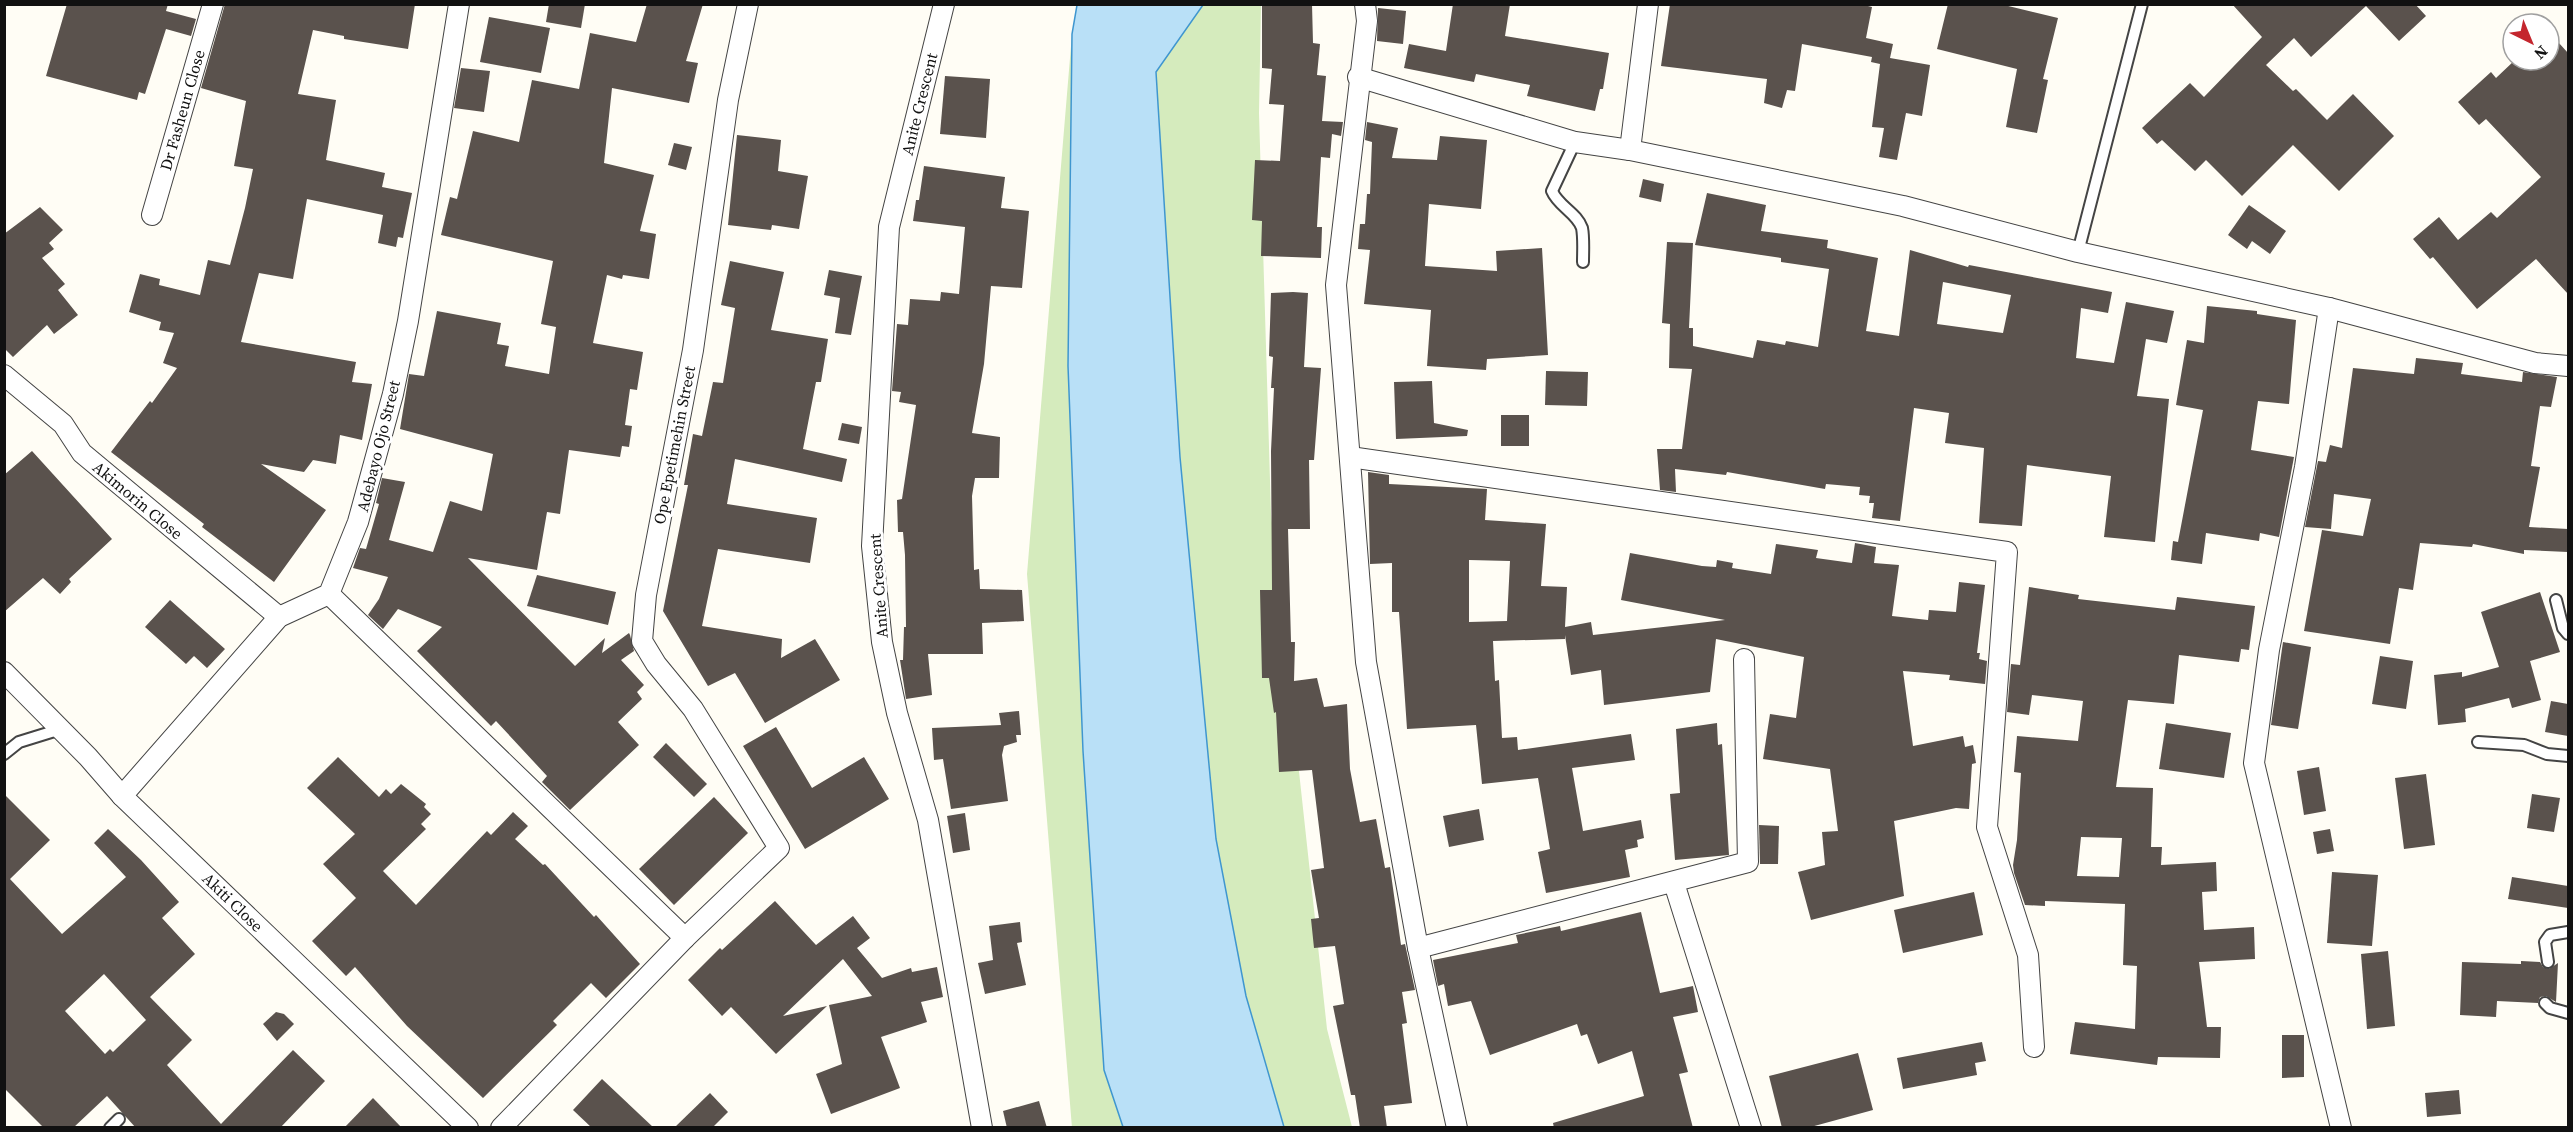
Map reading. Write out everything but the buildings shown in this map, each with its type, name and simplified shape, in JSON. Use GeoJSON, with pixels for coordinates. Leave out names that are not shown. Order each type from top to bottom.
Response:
{"type":"FeatureCollection","features":[{"type":"Feature","properties":{"kind":"street","name":"Dr Fasheun Close"},"geometry":{"type":"LineString","coordinates":[[152,216],[213,4]]}},
{"type":"Feature","properties":{"kind":"street","name":"Adebayo Ojo Street"},"geometry":{"type":"LineString","coordinates":[[329,594],[358,522],[393,394],[408,321],[459,4]]}},
{"type":"Feature","properties":{"kind":"street","name":"Ope Epetimehin Street"},"geometry":{"type":"LineString","coordinates":[[685,938],[778,848],[693,709],[656,664],[642,641],[648,584],[693,350],[728,100],[748,4]]}},
{"type":"Feature","properties":{"kind":"street","name":"Anite Crescent"},"geometry":{"type":"LineString","coordinates":[[944,4],[889,227],[872,546],[882,642],[897,713],[928,820],[982,1128]]}},
{"type":"Feature","properties":{"kind":"street"},"geometry":{"type":"LineString","coordinates":[[1365,4],[1367,21],[1358,77],[1336,285],[1366,662],[1418,948],[1457,1128]]}},
{"type":"Feature","properties":{"kind":"street"},"geometry":{"type":"LineString","coordinates":[[1630,150],[1648,4]]}},
{"type":"Feature","properties":{"kind":"street"},"geometry":{"type":"LineString","coordinates":[[1358,77],[1575,142],[1630,150],[1903,206],[2079,252],[2329,308],[2535,363],[2568,366]]}},
{"type":"Feature","properties":{"kind":"street"},"geometry":{"type":"LineString","coordinates":[[2329,308],[2305,467],[2269,650],[2254,763],[2341,1128]]}},
{"type":"Feature","properties":{"kind":"street","name":"Akimorin Close"},"geometry":{"type":"LineString","coordinates":[[4,375],[63,424],[82,453],[279,617]]}},
{"type":"Feature","properties":{"kind":"street"},"geometry":{"type":"LineString","coordinates":[[1350,457],[2007,552],[1987,827],[2028,955],[2034,1047]]}},
{"type":"Feature","properties":{"kind":"street"},"geometry":{"type":"LineString","coordinates":[[122,796],[279,617],[329,594],[685,938],[501,1128]]}},
{"type":"Feature","properties":{"kind":"street"},"geometry":{"type":"LineString","coordinates":[[1418,948],[1748,862],[1744,659]]}},
{"type":"Feature","properties":{"kind":"street","name":"Akiti Close"},"geometry":{"type":"LineString","coordinates":[[4,672],[61,729],[122,796],[468,1128]]}},
{"type":"Feature","properties":{"kind":"street"},"geometry":{"type":"LineString","coordinates":[[1674,883],[1751,1128]]}},
{"type":"Feature","properties":{"kind":"lane"},"geometry":{"type":"LineString","coordinates":[[2079,252],[2142,4]]}},
{"type":"Feature","properties":{"kind":"lane"},"geometry":{"type":"LineString","coordinates":[[1575,142],[1552,191],[1556,202],[1574,216],[1581,227],[1583,262]]}},
{"type":"Feature","properties":{"kind":"lane"},"geometry":{"type":"LineString","coordinates":[[2556,600],[2563,628],[2568,634]]}},
{"type":"Feature","properties":{"kind":"lane"},"geometry":{"type":"LineString","coordinates":[[4,754],[19,742],[61,729]]}},
{"type":"Feature","properties":{"kind":"lane"},"geometry":{"type":"LineString","coordinates":[[2478,742],[2524,745],[2547,754],[2568,756]]}},
{"type":"Feature","properties":{"kind":"lane"},"geometry":{"type":"LineString","coordinates":[[2548,962],[2545,942],[2550,935],[2568,932]]}},
{"type":"Feature","properties":{"kind":"lane"},"geometry":{"type":"LineString","coordinates":[[2545,1004],[2550,1008],[2568,1013]]}},
{"type":"Feature","properties":{"kind":"lane"},"geometry":{"type":"LineString","coordinates":[[110,1128],[119,1119]]}},
{"type":"Feature","properties":{"kind":"green space"},"geometry":{"type":"Polygon","coordinates":[[[1203,5],[1261,5],[1259,113],[1271,514],[1327,1029],[1352,1127],[1284,1127],[1246,996],[1216,839],[1180,457],[1156,72],[1203,5]]]}},
{"type":"Feature","properties":{"kind":"green space"},"geometry":{"type":"Polygon","coordinates":[[[1072,34],[1068,366],[1083,751],[1104,1070],[1123,1127],[1072,1128],[1027,574],[1072,34]]]}},
{"type":"Feature","properties":{"kind":"water"},"geometry":{"type":"Polygon","coordinates":[[[1077,5],[1203,5],[1156,72],[1180,457],[1216,839],[1246,996],[1284,1127],[1123,1127],[1104,1070],[1083,751],[1068,366],[1072,34],[1077,5]]]}}]}
